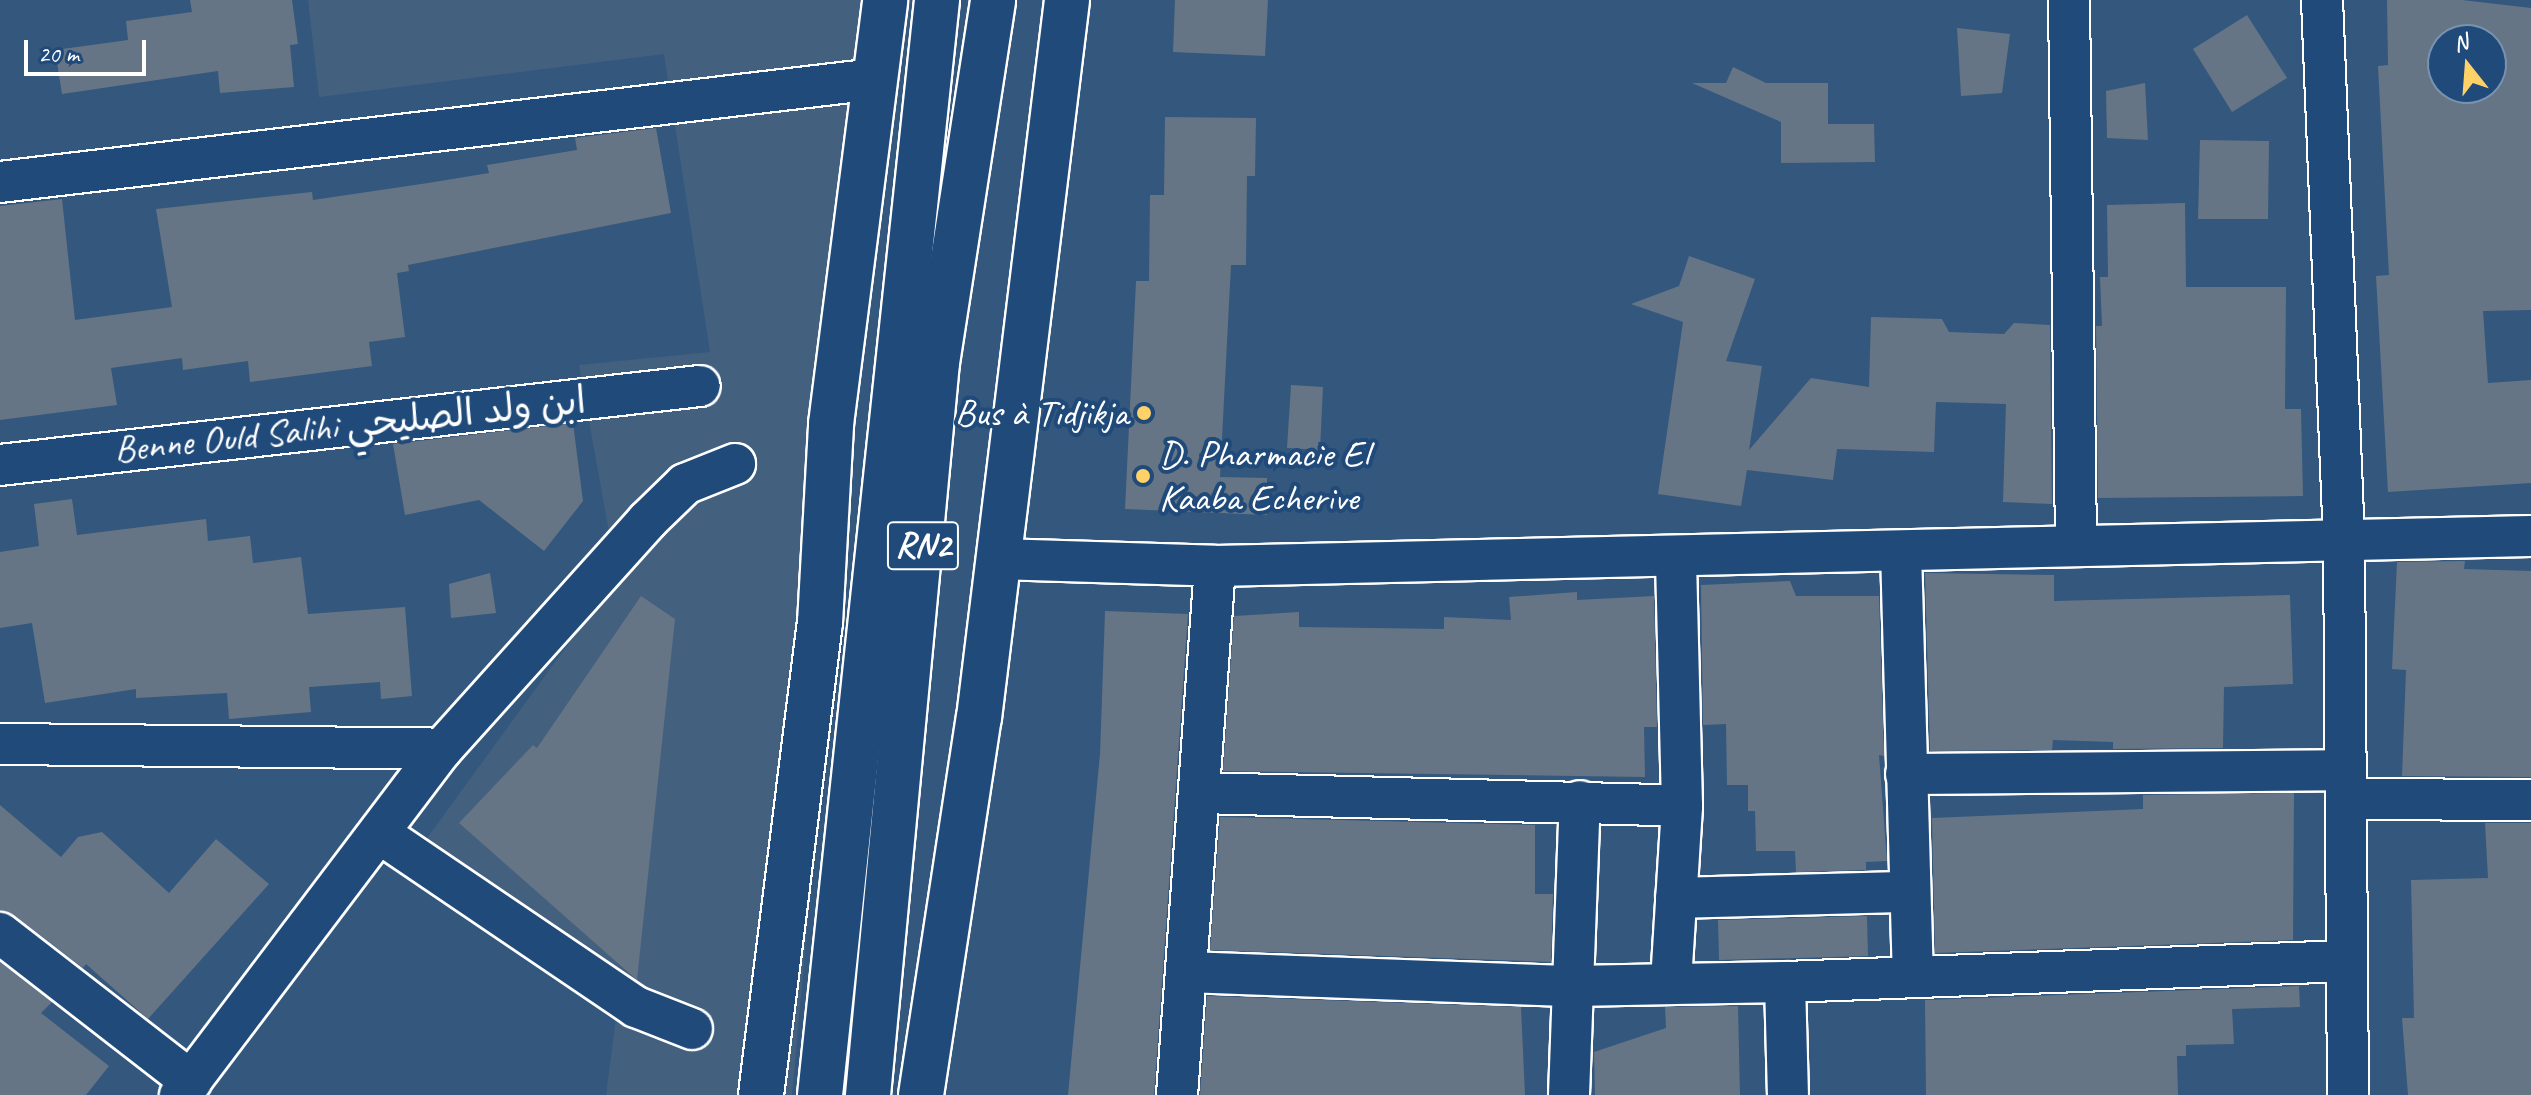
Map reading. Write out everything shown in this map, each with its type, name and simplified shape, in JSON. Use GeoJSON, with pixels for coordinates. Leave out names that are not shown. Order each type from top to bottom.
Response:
{"type":"FeatureCollection","features":[{"type":"Feature","properties":{"kind":"highway"},"geometry":{"type":"LineString","coordinates":[[761,1095],[820,623],[831,424],[885,0]]}},
{"type":"Feature","properties":{"kind":"highway","name":"RN2"},"geometry":{"type":"LineString","coordinates":[[820,1095],[937,0]]}},
{"type":"Feature","properties":{"kind":"highway","name":"RN2"},"geometry":{"type":"LineString","coordinates":[[868,1095],[937,363],[993,0]]}},
{"type":"Feature","properties":{"kind":"highway"},"geometry":{"type":"LineString","coordinates":[[921,1095],[998,559],[1067,0]]}},
{"type":"Feature","properties":{"kind":"street"},"geometry":{"type":"LineString","coordinates":[[2069,0],[2076,543]]}},
{"type":"Feature","properties":{"kind":"street"},"geometry":{"type":"LineString","coordinates":[[2322,0],[2344,541],[2348,1095]]}},
{"type":"Feature","properties":{"kind":"street"},"geometry":{"type":"LineString","coordinates":[[0,182],[876,79]]}},
{"type":"Feature","properties":{"kind":"street","name":"Benne Ould Salihi ابن ولد الصليحي"},"geometry":{"type":"LineString","coordinates":[[0,465],[700,386]]}},
{"type":"Feature","properties":{"kind":"street"},"geometry":{"type":"LineString","coordinates":[[0,933],[185,1088],[442,749],[647,521],[685,484],[735,464]]}},
{"type":"Feature","properties":{"kind":"street"},"geometry":{"type":"LineString","coordinates":[[998,559],[1215,566],[1901,551],[2076,543],[2531,536]]}},
{"type":"Feature","properties":{"kind":"street"},"geometry":{"type":"LineString","coordinates":[[1901,551],[1913,975]]}},
{"type":"Feature","properties":{"kind":"street"},"geometry":{"type":"LineString","coordinates":[[1671,982],[1682,806],[1676,556]]}},
{"type":"Feature","properties":{"kind":"street"},"geometry":{"type":"LineString","coordinates":[[1177,1095],[1215,566]]}},
{"type":"Feature","properties":{"kind":"street"},"geometry":{"type":"LineString","coordinates":[[0,744],[442,749]]}},
{"type":"Feature","properties":{"kind":"street"},"geometry":{"type":"LineString","coordinates":[[1906,774],[2346,785],[2531,800]]}},
{"type":"Feature","properties":{"kind":"street"},"geometry":{"type":"LineString","coordinates":[[1200,793],[1682,806]]}},
{"type":"Feature","properties":{"kind":"street"},"geometry":{"type":"LineString","coordinates":[[1569,1095],[1580,801]]}},
{"type":"Feature","properties":{"kind":"street"},"geometry":{"type":"LineString","coordinates":[[379,833],[636,1007],[692,1029]]}},
{"type":"Feature","properties":{"kind":"street"},"geometry":{"type":"LineString","coordinates":[[1676,898],[1910,892]]}},
{"type":"Feature","properties":{"kind":"street"},"geometry":{"type":"LineString","coordinates":[[1186,972],[1573,986],[1785,982],[2347,961]]}},
{"type":"Feature","properties":{"kind":"street"},"geometry":{"type":"LineString","coordinates":[[1785,982],[1788,1095]]}},
{"type":"Feature","properties":{"kind":"shaded area"},"geometry":{"type":"Polygon","coordinates":[[[308,0],[911,0],[860,346],[792,1095],[606,1095],[616,1017],[403,871],[617,577],[579,365],[710,352],[664,54],[319,97],[308,0]]]}},
{"type":"Feature","properties":{"kind":"building"},"geometry":{"type":"Polygon","coordinates":[[[190,0],[292,0],[298,44],[290,45],[294,87],[220,93],[218,71],[62,94],[55,50],[128,40],[126,21],[192,12],[190,0]]]}},
{"type":"Feature","properties":{"kind":"building"},"geometry":{"type":"Polygon","coordinates":[[[1175,0],[1268,0],[1265,56],[1173,52],[1175,0]]]}},
{"type":"Feature","properties":{"kind":"building"},"geometry":{"type":"Polygon","coordinates":[[[2387,0],[2462,0],[2531,8],[2531,310],[2483,311],[2488,383],[2531,380],[2531,483],[2388,492],[2376,276],[2389,275],[2378,66],[2388,65],[2387,0]]]}},
{"type":"Feature","properties":{"kind":"building"},"geometry":{"type":"Polygon","coordinates":[[[2247,15],[2287,78],[2232,112],[2193,49],[2247,15]]]}},
{"type":"Feature","properties":{"kind":"building"},"geometry":{"type":"Polygon","coordinates":[[[1957,28],[2010,34],[2002,93],[1961,96],[1957,28]]]}},
{"type":"Feature","properties":{"kind":"building"},"geometry":{"type":"Polygon","coordinates":[[[1733,67],[1766,83],[1828,83],[1828,124],[1874,124],[1875,162],[1781,163],[1781,122],[1692,83],[1726,83],[1733,67]]]}},
{"type":"Feature","properties":{"kind":"building"},"geometry":{"type":"Polygon","coordinates":[[[2145,83],[2148,140],[2107,138],[2106,91],[2145,83]]]}},
{"type":"Feature","properties":{"kind":"building"},"geometry":{"type":"Polygon","coordinates":[[[1165,117],[1256,118],[1255,176],[1247,176],[1246,265],[1231,265],[1220,477],[1267,478],[1267,515],[1125,509],[1136,281],[1149,281],[1150,195],[1164,195],[1165,117]]]}},
{"type":"Feature","properties":{"kind":"building"},"geometry":{"type":"Polygon","coordinates":[[[656,128],[671,213],[408,265],[409,271],[397,273],[405,337],[369,342],[372,366],[250,382],[248,361],[183,370],[182,358],[111,368],[117,405],[0,420],[0,206],[62,199],[75,320],[172,307],[156,209],[312,192],[313,200],[428,183],[489,173],[487,165],[577,150],[575,138],[656,128]]]}},
{"type":"Feature","properties":{"kind":"building"},"geometry":{"type":"Polygon","coordinates":[[[2200,140],[2269,141],[2268,219],[2198,219],[2200,140]]]}},
{"type":"Feature","properties":{"kind":"building"},"geometry":{"type":"Polygon","coordinates":[[[2185,203],[2186,287],[2286,287],[2285,409],[2301,409],[2303,496],[2098,498],[2096,326],[2102,326],[2100,277],[2108,277],[2107,205],[2185,203]]]}},
{"type":"Feature","properties":{"kind":"building"},"geometry":{"type":"Polygon","coordinates":[[[1689,256],[1755,279],[1726,361],[1762,366],[1749,450],[1811,378],[1869,387],[1871,317],[1942,319],[1949,332],[2004,334],[2014,323],[2050,325],[2052,504],[2003,502],[2006,404],[1936,402],[1934,452],[1837,449],[1833,480],[1747,470],[1741,506],[1658,494],[1683,322],[1631,304],[1679,286],[1689,256]]]}},
{"type":"Feature","properties":{"kind":"building"},"geometry":{"type":"Polygon","coordinates":[[[1291,385],[1323,387],[1320,450],[1287,448],[1291,385]]]}},
{"type":"Feature","properties":{"kind":"building"},"geometry":{"type":"Polygon","coordinates":[[[573,423],[583,501],[544,551],[479,500],[405,515],[393,444],[573,423]]]}},
{"type":"Feature","properties":{"kind":"building"},"geometry":{"type":"Polygon","coordinates":[[[72,499],[77,535],[206,519],[208,541],[250,536],[253,563],[301,557],[308,614],[405,607],[412,696],[381,699],[380,682],[309,687],[311,712],[229,719],[227,693],[136,698],[136,689],[45,703],[32,623],[0,628],[0,552],[39,546],[34,504],[72,499]]]}},
{"type":"Feature","properties":{"kind":"building"},"geometry":{"type":"Polygon","coordinates":[[[2465,561],[2464,569],[2531,571],[2531,777],[2402,776],[2406,670],[2392,669],[2397,562],[2465,561]]]}},
{"type":"Feature","properties":{"kind":"building"},"geometry":{"type":"Polygon","coordinates":[[[490,573],[496,613],[451,618],[449,584],[490,573]]]}},
{"type":"Feature","properties":{"kind":"building"},"geometry":{"type":"Polygon","coordinates":[[[1925,573],[2054,575],[2054,601],[2290,595],[2293,684],[2224,687],[2223,748],[2113,749],[2113,742],[2053,740],[2052,750],[1930,751],[1925,573]]]}},
{"type":"Feature","properties":{"kind":"building"},"geometry":{"type":"Polygon","coordinates":[[[1790,581],[1796,596],[1879,596],[1884,756],[1879,755],[1887,861],[1866,862],[1866,870],[1796,872],[1795,851],[1756,851],[1755,811],[1748,811],[1748,785],[1727,785],[1726,724],[1703,725],[1701,585],[1790,581]]]}},
{"type":"Feature","properties":{"kind":"building"},"geometry":{"type":"Polygon","coordinates":[[[1577,592],[1577,600],[1654,596],[1657,727],[1644,727],[1645,777],[1223,771],[1234,616],[1299,612],[1299,627],[1444,629],[1444,617],[1511,620],[1509,597],[1577,592]]]}},
{"type":"Feature","properties":{"kind":"building"},"geometry":{"type":"Polygon","coordinates":[[[641,596],[675,619],[637,980],[459,823],[533,745],[537,748],[641,596]]]}},
{"type":"Feature","properties":{"kind":"building"},"geometry":{"type":"Polygon","coordinates":[[[1105,611],[1188,614],[1154,1095],[1068,1095],[1100,754],[1105,611]]]}},
{"type":"Feature","properties":{"kind":"building"},"geometry":{"type":"Polygon","coordinates":[[[2294,793],[2293,940],[1935,953],[1932,818],[2143,809],[2143,795],[2294,793]]]}},
{"type":"Feature","properties":{"kind":"building"},"geometry":{"type":"Polygon","coordinates":[[[0,805],[61,857],[78,837],[102,832],[169,893],[216,839],[269,884],[148,1019],[86,964],[83,968],[14,915],[0,910],[0,805]]]}},
{"type":"Feature","properties":{"kind":"building"},"geometry":{"type":"Polygon","coordinates":[[[1220,817],[1535,825],[1535,894],[1553,894],[1551,962],[1210,950],[1220,817]]]}},
{"type":"Feature","properties":{"kind":"building"},"geometry":{"type":"Polygon","coordinates":[[[2485,823],[2531,823],[2531,1095],[2408,1095],[2402,1018],[2414,1018],[2411,880],[2488,878],[2485,823]]]}},
{"type":"Feature","properties":{"kind":"building"},"geometry":{"type":"Polygon","coordinates":[[[1867,916],[1868,956],[1719,960],[1718,920],[1867,916]]]}},
{"type":"Feature","properties":{"kind":"building"},"geometry":{"type":"Polygon","coordinates":[[[0,962],[52,1002],[41,1013],[109,1066],[86,1095],[0,1095],[0,962]]]}},
{"type":"Feature","properties":{"kind":"building"},"geometry":{"type":"Polygon","coordinates":[[[2299,986],[2300,1007],[2232,1009],[2234,1044],[2186,1045],[2186,1056],[2177,1056],[2178,1095],[1926,1095],[1925,1000],[2299,986]]]}},
{"type":"Feature","properties":{"kind":"building"},"geometry":{"type":"Polygon","coordinates":[[[1207,996],[1521,1007],[1525,1095],[1200,1095],[1207,996]]]}},
{"type":"Feature","properties":{"kind":"building"},"geometry":{"type":"Polygon","coordinates":[[[1738,1006],[1740,1095],[1595,1095],[1594,1052],[1666,1028],[1665,1007],[1738,1006]]]}},
{"type":"Feature","properties":{"kind":"place","name":"Bus à Tidjikja"},"geometry":{"type":"Point","coordinates":[1144,413]}},
{"type":"Feature","properties":{"kind":"place","name":"D. Pharmacie El Kaaba Echerive"},"geometry":{"type":"Point","coordinates":[1143,476]}}]}
